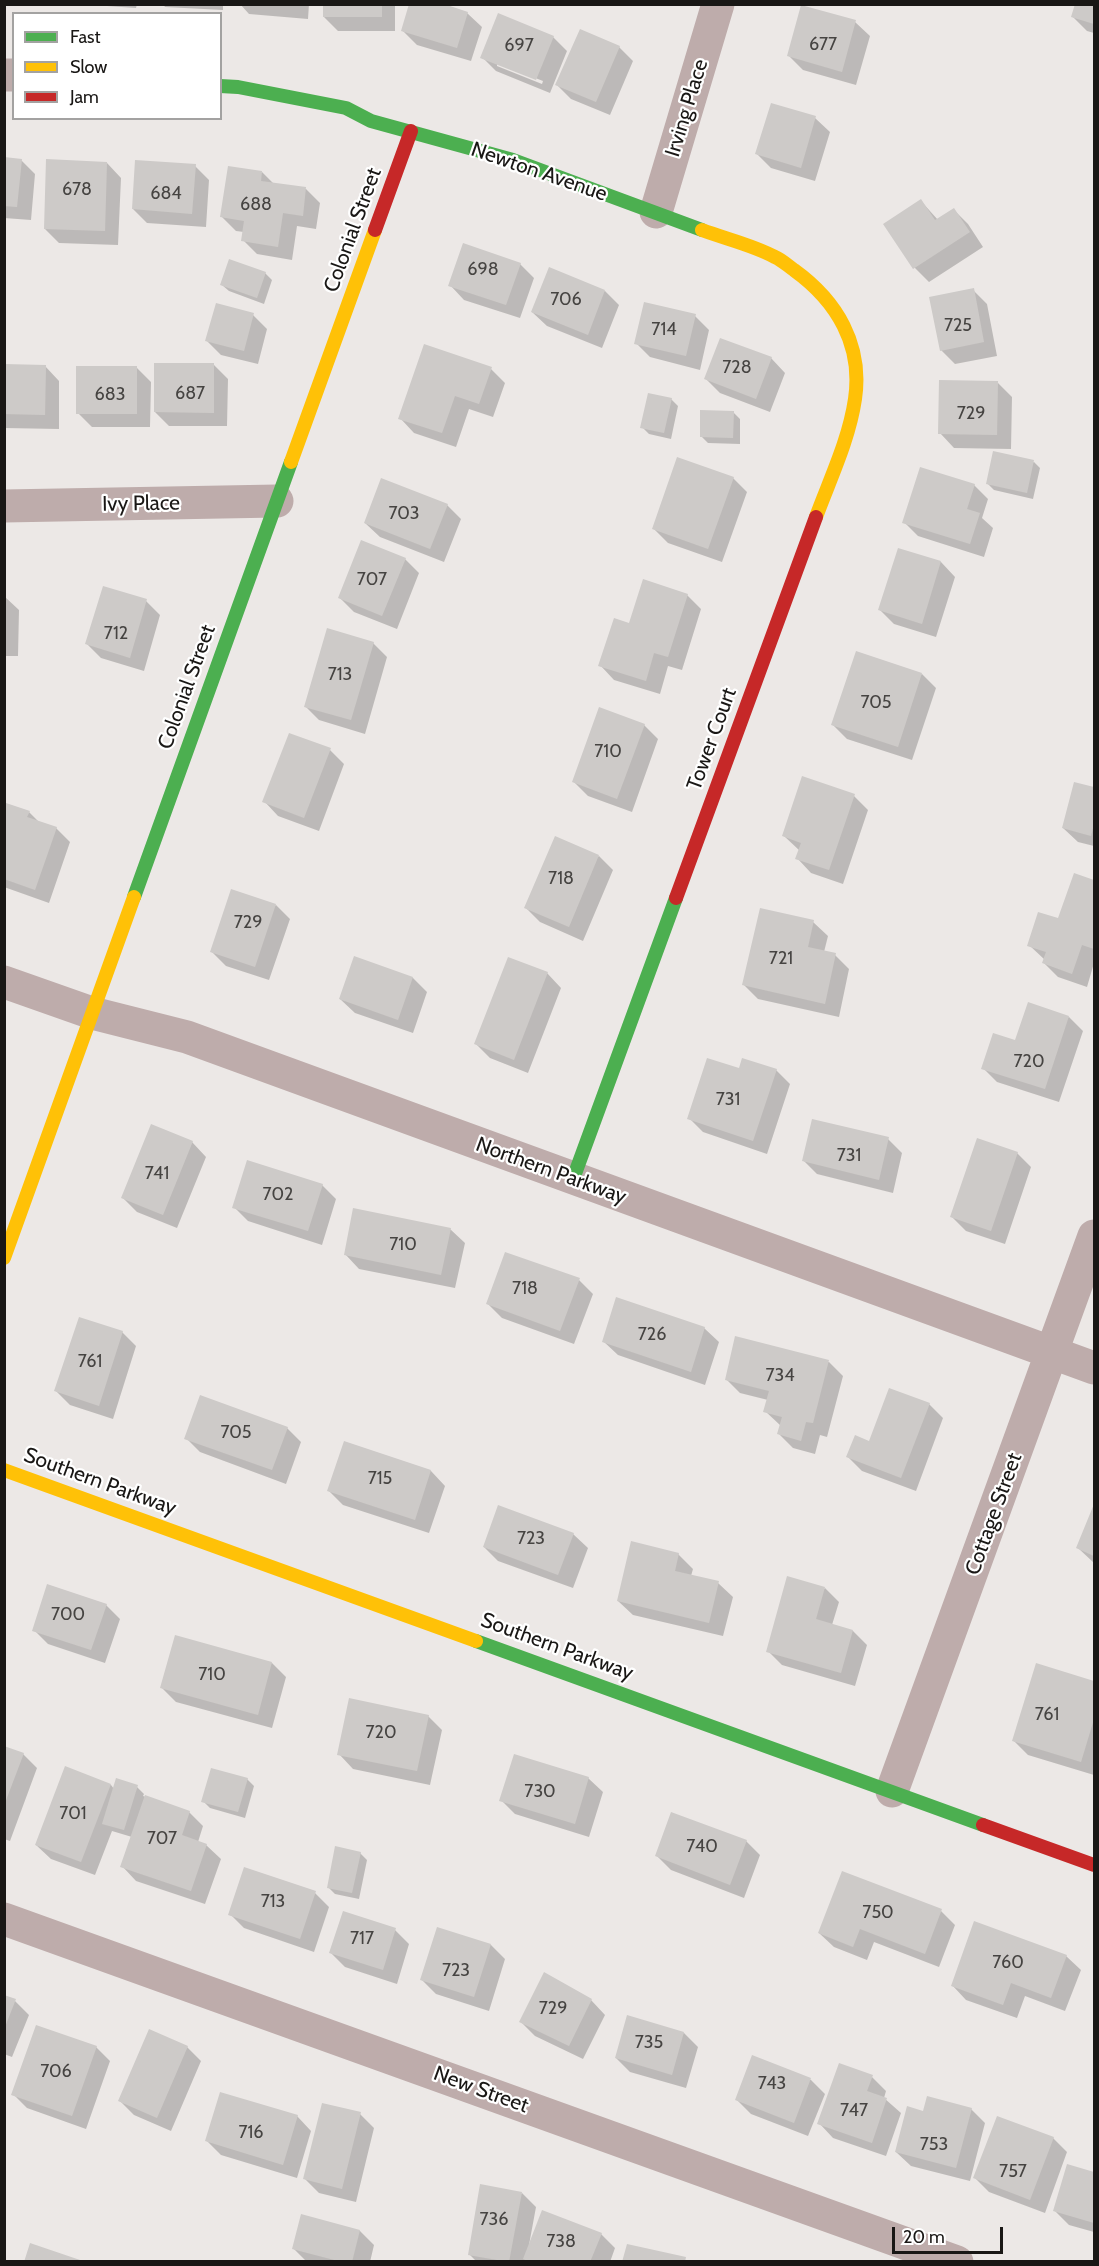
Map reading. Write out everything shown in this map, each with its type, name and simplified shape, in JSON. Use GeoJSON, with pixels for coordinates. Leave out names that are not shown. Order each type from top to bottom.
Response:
{"type":"FeatureCollection","features":[{"type":"Feature","properties":{"kind":"street","name":"Irving Place"},"geometry":{"type":"LineString","coordinates":[[656,212],[718,4]]}},
{"type":"Feature","properties":{"kind":"street","name":"Newton Avenue"},"geometry":{"type":"LineString","coordinates":[[222,86],[238,87],[346,108],[371,121],[513,160],[656,212],[776,257],[815,285],[836,310]]}},
{"type":"Feature","properties":{"kind":"street","name":"Colonial Street"},"geometry":{"type":"LineString","coordinates":[[4,1258],[411,131]]}},
{"type":"Feature","properties":{"kind":"street","name":"Tower Court"},"geometry":{"type":"LineString","coordinates":[[573,1179],[844,440],[855,399],[856,367],[848,334],[836,310]]}},
{"type":"Feature","properties":{"kind":"street","name":"Ivy Place"},"geometry":{"type":"LineString","coordinates":[[4,506],[277,501]]}},
{"type":"Feature","properties":{"kind":"street","name":"Northern Parkway"},"geometry":{"type":"LineString","coordinates":[[4,982],[93,1013],[187,1037],[1095,1368]]}},
{"type":"Feature","properties":{"kind":"street","name":"Cottage Street"},"geometry":{"type":"LineString","coordinates":[[892,1791],[1095,1236]]}},
{"type":"Feature","properties":{"kind":"street","name":"Southern Parkway"},"geometry":{"type":"LineString","coordinates":[[4,1470],[1095,1865]]}},
{"type":"Feature","properties":{"kind":"street","name":"New Street"},"geometry":{"type":"LineString","coordinates":[[4,1919],[957,2262]]}},
{"type":"Feature","properties":{"kind":"building"},"geometry":{"type":"Polygon","coordinates":[[[323,4],[382,4],[382,17],[323,17],[323,4]]]}},
{"type":"Feature","properties":{"kind":"building"},"geometry":{"type":"Polygon","coordinates":[[[409,4],[444,4],[468,12],[457,48],[401,31],[409,4]]]}},
{"type":"Feature","properties":{"kind":"building"},"geometry":{"type":"Polygon","coordinates":[[[1075,4],[1094,4],[1094,24],[1071,17],[1075,4]]]}},
{"type":"Feature","properties":{"kind":"building"},"geometry":{"type":"Polygon","coordinates":[[[801,5],[856,20],[842,72],[787,56],[801,5]]]}},
{"type":"Feature","properties":{"kind":"building"},"geometry":{"type":"Polygon","coordinates":[[[498,13],[554,36],[536,80],[480,58],[498,13]]]}},
{"type":"Feature","properties":{"kind":"building"},"geometry":{"type":"Polygon","coordinates":[[[580,29],[620,46],[596,102],[555,85],[580,29]]]}},
{"type":"Feature","properties":{"kind":"building"},"geometry":{"type":"Polygon","coordinates":[[[771,103],[816,116],[801,168],[755,154],[771,103]]]}},
{"type":"Feature","properties":{"kind":"building"},"geometry":{"type":"Polygon","coordinates":[[[4,157],[22,159],[17,207],[4,206],[4,157]]]}},
{"type":"Feature","properties":{"kind":"building"},"geometry":{"type":"Polygon","coordinates":[[[46,159],[107,162],[105,231],[44,229],[46,159]]]}},
{"type":"Feature","properties":{"kind":"building"},"geometry":{"type":"Polygon","coordinates":[[[135,160],[196,164],[192,214],[132,209],[135,160]]]}},
{"type":"Feature","properties":{"kind":"building"},"geometry":{"type":"Polygon","coordinates":[[[228,166],[262,171],[261,181],[306,187],[303,216],[283,213],[278,247],[241,241],[244,221],[220,217],[228,166]]]}},
{"type":"Feature","properties":{"kind":"building"},"geometry":{"type":"Polygon","coordinates":[[[921,199],[935,220],[954,208],[970,232],[913,269],[883,224],[921,199]]]}},
{"type":"Feature","properties":{"kind":"building"},"geometry":{"type":"Polygon","coordinates":[[[463,243],[521,263],[506,305],[448,286],[463,243]]]}},
{"type":"Feature","properties":{"kind":"building"},"geometry":{"type":"Polygon","coordinates":[[[229,259],[266,272],[257,298],[220,285],[229,259]]]}},
{"type":"Feature","properties":{"kind":"building"},"geometry":{"type":"Polygon","coordinates":[[[549,267],[605,290],[588,335],[531,312],[549,267]]]}},
{"type":"Feature","properties":{"kind":"building"},"geometry":{"type":"Polygon","coordinates":[[[974,288],[984,342],[940,351],[929,297],[974,288]]]}},
{"type":"Feature","properties":{"kind":"building"},"geometry":{"type":"Polygon","coordinates":[[[644,302],[696,314],[686,356],[634,344],[644,302]]]}},
{"type":"Feature","properties":{"kind":"building"},"geometry":{"type":"Polygon","coordinates":[[[216,303],[254,313],[244,351],[205,341],[216,303]]]}},
{"type":"Feature","properties":{"kind":"building"},"geometry":{"type":"Polygon","coordinates":[[[720,338],[772,357],[756,399],[704,379],[720,338]]]}},
{"type":"Feature","properties":{"kind":"building"},"geometry":{"type":"Polygon","coordinates":[[[424,344],[492,367],[479,404],[455,396],[442,433],[398,419],[424,344]]]}},
{"type":"Feature","properties":{"kind":"building"},"geometry":{"type":"Polygon","coordinates":[[[154,363],[214,363],[214,413],[154,412],[154,363]]]}},
{"type":"Feature","properties":{"kind":"building"},"geometry":{"type":"Polygon","coordinates":[[[4,364],[46,365],[45,415],[4,414],[4,364]]]}},
{"type":"Feature","properties":{"kind":"building"},"geometry":{"type":"Polygon","coordinates":[[[76,366],[137,366],[137,414],[76,414],[76,366]]]}},
{"type":"Feature","properties":{"kind":"building"},"geometry":{"type":"Polygon","coordinates":[[[939,380],[998,381],[997,435],[938,434],[939,380]]]}},
{"type":"Feature","properties":{"kind":"building"},"geometry":{"type":"Polygon","coordinates":[[[648,393],[672,398],[664,433],[640,428],[648,393]]]}},
{"type":"Feature","properties":{"kind":"building"},"geometry":{"type":"Polygon","coordinates":[[[700,410],[734,411],[733,438],[700,437],[700,410]]]}},
{"type":"Feature","properties":{"kind":"building"},"geometry":{"type":"Polygon","coordinates":[[[993,451],[1034,460],[1027,493],[986,484],[993,451]]]}},
{"type":"Feature","properties":{"kind":"building"},"geometry":{"type":"Polygon","coordinates":[[[677,457],[734,477],[708,549],[652,529],[677,457]]]}},
{"type":"Feature","properties":{"kind":"building"},"geometry":{"type":"Polygon","coordinates":[[[920,467],[975,484],[967,509],[980,513],[970,544],[902,523],[920,467]]]}},
{"type":"Feature","properties":{"kind":"building"},"geometry":{"type":"Polygon","coordinates":[[[381,478],[448,504],[430,549],[364,523],[381,478]]]}},
{"type":"Feature","properties":{"kind":"building"},"geometry":{"type":"Polygon","coordinates":[[[361,540],[406,558],[382,616],[338,598],[361,540]]]}},
{"type":"Feature","properties":{"kind":"building"},"geometry":{"type":"Polygon","coordinates":[[[898,548],[941,561],[922,624],[878,610],[898,548]]]}},
{"type":"Feature","properties":{"kind":"building"},"geometry":{"type":"Polygon","coordinates":[[[643,579],[688,594],[668,657],[654,653],[646,681],[598,666],[614,618],[629,623],[643,579]]]}},
{"type":"Feature","properties":{"kind":"building"},"geometry":{"type":"Polygon","coordinates":[[[103,586],[147,599],[130,658],[85,644],[103,586]]]}},
{"type":"Feature","properties":{"kind":"building"},"geometry":{"type":"Polygon","coordinates":[[[327,628],[374,642],[351,720],[304,707],[327,628]]]}},
{"type":"Feature","properties":{"kind":"building"},"geometry":{"type":"Polygon","coordinates":[[[856,651],[922,673],[898,747],[831,725],[856,651]]]}},
{"type":"Feature","properties":{"kind":"building"},"geometry":{"type":"Polygon","coordinates":[[[599,707],[645,724],[617,799],[572,782],[599,707]]]}},
{"type":"Feature","properties":{"kind":"building"},"geometry":{"type":"Polygon","coordinates":[[[289,733],[331,748],[304,818],[262,802],[289,733]]]}},
{"type":"Feature","properties":{"kind":"building"},"geometry":{"type":"Polygon","coordinates":[[[802,776],[855,794],[829,870],[795,859],[801,843],[782,836],[802,776]]]}},
{"type":"Feature","properties":{"kind":"building"},"geometry":{"type":"Polygon","coordinates":[[[1074,782],[1094,787],[1094,824],[1091,836],[1062,828],[1074,782]]]}},
{"type":"Feature","properties":{"kind":"building"},"geometry":{"type":"Polygon","coordinates":[[[6,803],[30,811],[27,817],[57,827],[35,890],[4,879],[4,808],[6,803]]]}},
{"type":"Feature","properties":{"kind":"building"},"geometry":{"type":"Polygon","coordinates":[[[555,836],[599,855],[569,927],[524,908],[555,836]]]}},
{"type":"Feature","properties":{"kind":"building"},"geometry":{"type":"Polygon","coordinates":[[[1074,873],[1094,880],[1094,949],[1082,945],[1072,974],[1042,963],[1046,952],[1027,946],[1038,912],[1058,918],[1074,873]]]}},
{"type":"Feature","properties":{"kind":"building"},"geometry":{"type":"Polygon","coordinates":[[[231,889],[276,904],[255,967],[210,952],[231,889]]]}},
{"type":"Feature","properties":{"kind":"building"},"geometry":{"type":"Polygon","coordinates":[[[760,908],[814,920],[808,947],[836,953],[825,1004],[742,985],[760,908]]]}},
{"type":"Feature","properties":{"kind":"building"},"geometry":{"type":"Polygon","coordinates":[[[354,956],[413,977],[398,1020],[339,999],[354,956]]]}},
{"type":"Feature","properties":{"kind":"building"},"geometry":{"type":"Polygon","coordinates":[[[508,957],[548,972],[514,1060],[474,1044],[508,957]]]}},
{"type":"Feature","properties":{"kind":"building"},"geometry":{"type":"Polygon","coordinates":[[[1028,1002],[1069,1016],[1045,1089],[981,1069],[993,1033],[1015,1040],[1028,1002]]]}},
{"type":"Feature","properties":{"kind":"building"},"geometry":{"type":"Polygon","coordinates":[[[707,1058],[739,1068],[742,1058],[777,1069],[753,1141],[687,1119],[707,1058]]]}},
{"type":"Feature","properties":{"kind":"building"},"geometry":{"type":"Polygon","coordinates":[[[812,1119],[889,1137],[879,1180],[802,1161],[812,1119]]]}},
{"type":"Feature","properties":{"kind":"building"},"geometry":{"type":"Polygon","coordinates":[[[151,1124],[193,1141],[163,1215],[121,1198],[151,1124]]]}},
{"type":"Feature","properties":{"kind":"building"},"geometry":{"type":"Polygon","coordinates":[[[977,1138],[1018,1152],[991,1231],[950,1217],[977,1138]]]}},
{"type":"Feature","properties":{"kind":"building"},"geometry":{"type":"Polygon","coordinates":[[[247,1160],[323,1184],[308,1231],[232,1208],[247,1160]]]}},
{"type":"Feature","properties":{"kind":"building"},"geometry":{"type":"Polygon","coordinates":[[[353,1208],[451,1228],[441,1275],[344,1255],[353,1208]]]}},
{"type":"Feature","properties":{"kind":"building"},"geometry":{"type":"Polygon","coordinates":[[[505,1252],[580,1278],[560,1331],[486,1304],[505,1252]]]}},
{"type":"Feature","properties":{"kind":"building"},"geometry":{"type":"Polygon","coordinates":[[[616,1297],[705,1327],[691,1372],[602,1342],[616,1297]]]}},
{"type":"Feature","properties":{"kind":"building"},"geometry":{"type":"Polygon","coordinates":[[[79,1317],[123,1331],[99,1406],[54,1391],[79,1317]]]}},
{"type":"Feature","properties":{"kind":"building"},"geometry":{"type":"Polygon","coordinates":[[[735,1336],[829,1360],[813,1423],[806,1422],[801,1441],[777,1434],[782,1417],[763,1412],[769,1391],[725,1380],[735,1336]]]}},
{"type":"Feature","properties":{"kind":"building"},"geometry":{"type":"Polygon","coordinates":[[[889,1388],[930,1403],[901,1478],[846,1457],[855,1435],[869,1441],[889,1388]]]}},
{"type":"Feature","properties":{"kind":"building"},"geometry":{"type":"Polygon","coordinates":[[[200,1395],[288,1427],[272,1470],[184,1439],[200,1395]]]}},
{"type":"Feature","properties":{"kind":"building"},"geometry":{"type":"Polygon","coordinates":[[[344,1441],[431,1470],[415,1520],[327,1491],[344,1441]]]}},
{"type":"Feature","properties":{"kind":"building"},"geometry":{"type":"Polygon","coordinates":[[[1094,1504],[1094,1556],[1076,1548],[1094,1504]]]}},
{"type":"Feature","properties":{"kind":"building"},"geometry":{"type":"Polygon","coordinates":[[[498,1505],[574,1533],[558,1575],[483,1547],[498,1505]]]}},
{"type":"Feature","properties":{"kind":"building"},"geometry":{"type":"Polygon","coordinates":[[[631,1541],[679,1553],[675,1571],[719,1581],[709,1623],[617,1601],[631,1541]]]}},
{"type":"Feature","properties":{"kind":"building"},"geometry":{"type":"Polygon","coordinates":[[[787,1576],[825,1587],[816,1619],[853,1630],[841,1673],[766,1652],[787,1576]]]}},
{"type":"Feature","properties":{"kind":"building"},"geometry":{"type":"Polygon","coordinates":[[[47,1584],[107,1604],[91,1650],[32,1631],[47,1584]]]}},
{"type":"Feature","properties":{"kind":"building"},"geometry":{"type":"Polygon","coordinates":[[[175,1635],[272,1662],[258,1715],[160,1688],[175,1635]]]}},
{"type":"Feature","properties":{"kind":"building"},"geometry":{"type":"Polygon","coordinates":[[[1036,1663],[1094,1681],[1094,1719],[1081,1762],[1012,1741],[1036,1663]]]}},
{"type":"Feature","properties":{"kind":"building"},"geometry":{"type":"Polygon","coordinates":[[[349,1698],[429,1715],[417,1771],[337,1755],[349,1698]]]}},
{"type":"Feature","properties":{"kind":"building"},"geometry":{"type":"Polygon","coordinates":[[[4,1746],[24,1753],[5,1803],[4,1803],[4,1746]]]}},
{"type":"Feature","properties":{"kind":"building"},"geometry":{"type":"Polygon","coordinates":[[[514,1754],[589,1777],[575,1824],[499,1801],[514,1754]]]}},
{"type":"Feature","properties":{"kind":"building"},"geometry":{"type":"Polygon","coordinates":[[[65,1766],[111,1784],[81,1862],[35,1845],[65,1766]]]}},
{"type":"Feature","properties":{"kind":"building"},"geometry":{"type":"Polygon","coordinates":[[[211,1768],[248,1778],[238,1812],[201,1802],[211,1768]]]}},
{"type":"Feature","properties":{"kind":"building"},"geometry":{"type":"Polygon","coordinates":[[[116,1778],[138,1785],[124,1830],[102,1824],[116,1778]]]}},
{"type":"Feature","properties":{"kind":"building"},"geometry":{"type":"Polygon","coordinates":[[[145,1795],[190,1811],[182,1835],[207,1844],[191,1891],[120,1867],[145,1795]]]}},
{"type":"Feature","properties":{"kind":"building"},"geometry":{"type":"Polygon","coordinates":[[[671,1812],[747,1840],[730,1885],[655,1856],[671,1812]]]}},
{"type":"Feature","properties":{"kind":"building"},"geometry":{"type":"Polygon","coordinates":[[[335,1846],[361,1852],[352,1893],[327,1888],[335,1846]]]}},
{"type":"Feature","properties":{"kind":"building"},"geometry":{"type":"Polygon","coordinates":[[[244,1867],[316,1891],[300,1939],[228,1915],[244,1867]]]}},
{"type":"Feature","properties":{"kind":"building"},"geometry":{"type":"Polygon","coordinates":[[[842,1871],[942,1909],[925,1954],[860,1929],[853,1947],[818,1933],[842,1871]]]}},
{"type":"Feature","properties":{"kind":"building"},"geometry":{"type":"Polygon","coordinates":[[[343,1911],[396,1928],[383,1970],[329,1953],[343,1911]]]}},
{"type":"Feature","properties":{"kind":"building"},"geometry":{"type":"Polygon","coordinates":[[[974,1921],[1067,1955],[1051,1998],[1011,1983],[1003,2005],[951,1986],[974,1921]]]}},
{"type":"Feature","properties":{"kind":"building"},"geometry":{"type":"Polygon","coordinates":[[[437,1927],[491,1944],[474,1997],[420,1980],[437,1927]]]}},
{"type":"Feature","properties":{"kind":"building"},"geometry":{"type":"Polygon","coordinates":[[[544,1972],[592,1999],[569,2046],[519,2022],[544,1972]]]}},
{"type":"Feature","properties":{"kind":"building"},"geometry":{"type":"Polygon","coordinates":[[[4,1995],[16,1999],[5,2027],[4,2027],[4,1995]]]}},
{"type":"Feature","properties":{"kind":"building"},"geometry":{"type":"Polygon","coordinates":[[[627,2015],[684,2032],[672,2075],[615,2058],[627,2015]]]}},
{"type":"Feature","properties":{"kind":"building"},"geometry":{"type":"Polygon","coordinates":[[[36,2025],[97,2046],[72,2116],[11,2095],[36,2025]]]}},
{"type":"Feature","properties":{"kind":"building"},"geometry":{"type":"Polygon","coordinates":[[[149,2029],[188,2046],[157,2118],[118,2101],[149,2029]]]}},
{"type":"Feature","properties":{"kind":"building"},"geometry":{"type":"Polygon","coordinates":[[[752,2055],[811,2078],[794,2123],[735,2100],[752,2055]]]}},
{"type":"Feature","properties":{"kind":"building"},"geometry":{"type":"Polygon","coordinates":[[[839,2063],[873,2075],[867,2091],[887,2098],[872,2143],[817,2124],[839,2063]]]}},
{"type":"Feature","properties":{"kind":"building"},"geometry":{"type":"Polygon","coordinates":[[[220,2092],[298,2115],[283,2165],[205,2141],[220,2092]]]}},
{"type":"Feature","properties":{"kind":"building"},"geometry":{"type":"Polygon","coordinates":[[[927,2096],[972,2108],[956,2168],[895,2152],[907,2106],[923,2111],[927,2096]]]}},
{"type":"Feature","properties":{"kind":"building"},"geometry":{"type":"Polygon","coordinates":[[[322,2103],[361,2112],[342,2189],[303,2179],[322,2103]]]}},
{"type":"Feature","properties":{"kind":"building"},"geometry":{"type":"Polygon","coordinates":[[[997,2116],[1054,2137],[1030,2200],[973,2178],[997,2116]]]}},
{"type":"Feature","properties":{"kind":"building"},"geometry":{"type":"Polygon","coordinates":[[[1067,2164],[1094,2172],[1094,2223],[1053,2211],[1067,2164]]]}},
{"type":"Feature","properties":{"kind":"building"},"geometry":{"type":"Polygon","coordinates":[[[480,2184],[522,2192],[509,2262],[468,2255],[480,2184]]]}},
{"type":"Feature","properties":{"kind":"building"},"geometry":{"type":"Polygon","coordinates":[[[542,2210],[602,2233],[590,2262],[530,2262],[523,2259],[542,2210]]]}},
{"type":"Feature","properties":{"kind":"building"},"geometry":{"type":"Polygon","coordinates":[[[301,2214],[360,2230],[352,2262],[342,2262],[292,2249],[301,2214]]]}},
{"type":"Feature","properties":{"kind":"building"},"geometry":{"type":"Polygon","coordinates":[[[30,2243],[83,2261],[83,2262],[24,2262],[30,2243]]]}},
{"type":"Feature","properties":{"kind":"building"},"geometry":{"type":"Polygon","coordinates":[[[627,2244],[686,2257],[685,2262],[622,2262],[627,2244]]]}},
{"type":"Feature","properties":{"kind":"traffic: fast"},"geometry":{"type":"LineString","coordinates":[[222,86],[238,87],[346,108],[371,121],[513,160],[702,230]]}},
{"type":"Feature","properties":{"kind":"traffic: fast"},"geometry":{"type":"LineString","coordinates":[[134,897],[291,462]]}},
{"type":"Feature","properties":{"kind":"traffic: fast"},"geometry":{"type":"LineString","coordinates":[[573,1179],[676,898]]}},
{"type":"Feature","properties":{"kind":"traffic: fast"},"geometry":{"type":"LineString","coordinates":[[476,1641],[983,1825]]}},
{"type":"Feature","properties":{"kind":"traffic: slow"},"geometry":{"type":"LineString","coordinates":[[291,462],[375,230]]}},
{"type":"Feature","properties":{"kind":"traffic: slow"},"geometry":{"type":"LineString","coordinates":[[702,230],[767,253],[794,270],[809,282],[834,310],[851,343],[856,379],[852,414],[844,444],[816,517]]}},
{"type":"Feature","properties":{"kind":"traffic: slow"},"geometry":{"type":"LineString","coordinates":[[4,1258],[134,897]]}},
{"type":"Feature","properties":{"kind":"traffic: slow"},"geometry":{"type":"LineString","coordinates":[[4,1470],[476,1641]]}},
{"type":"Feature","properties":{"kind":"traffic: jam"},"geometry":{"type":"LineString","coordinates":[[375,230],[411,131]]}},
{"type":"Feature","properties":{"kind":"traffic: jam"},"geometry":{"type":"LineString","coordinates":[[676,898],[816,517]]}},
{"type":"Feature","properties":{"kind":"traffic: jam"},"geometry":{"type":"LineString","coordinates":[[983,1825],[1094,1865]]}}]}
